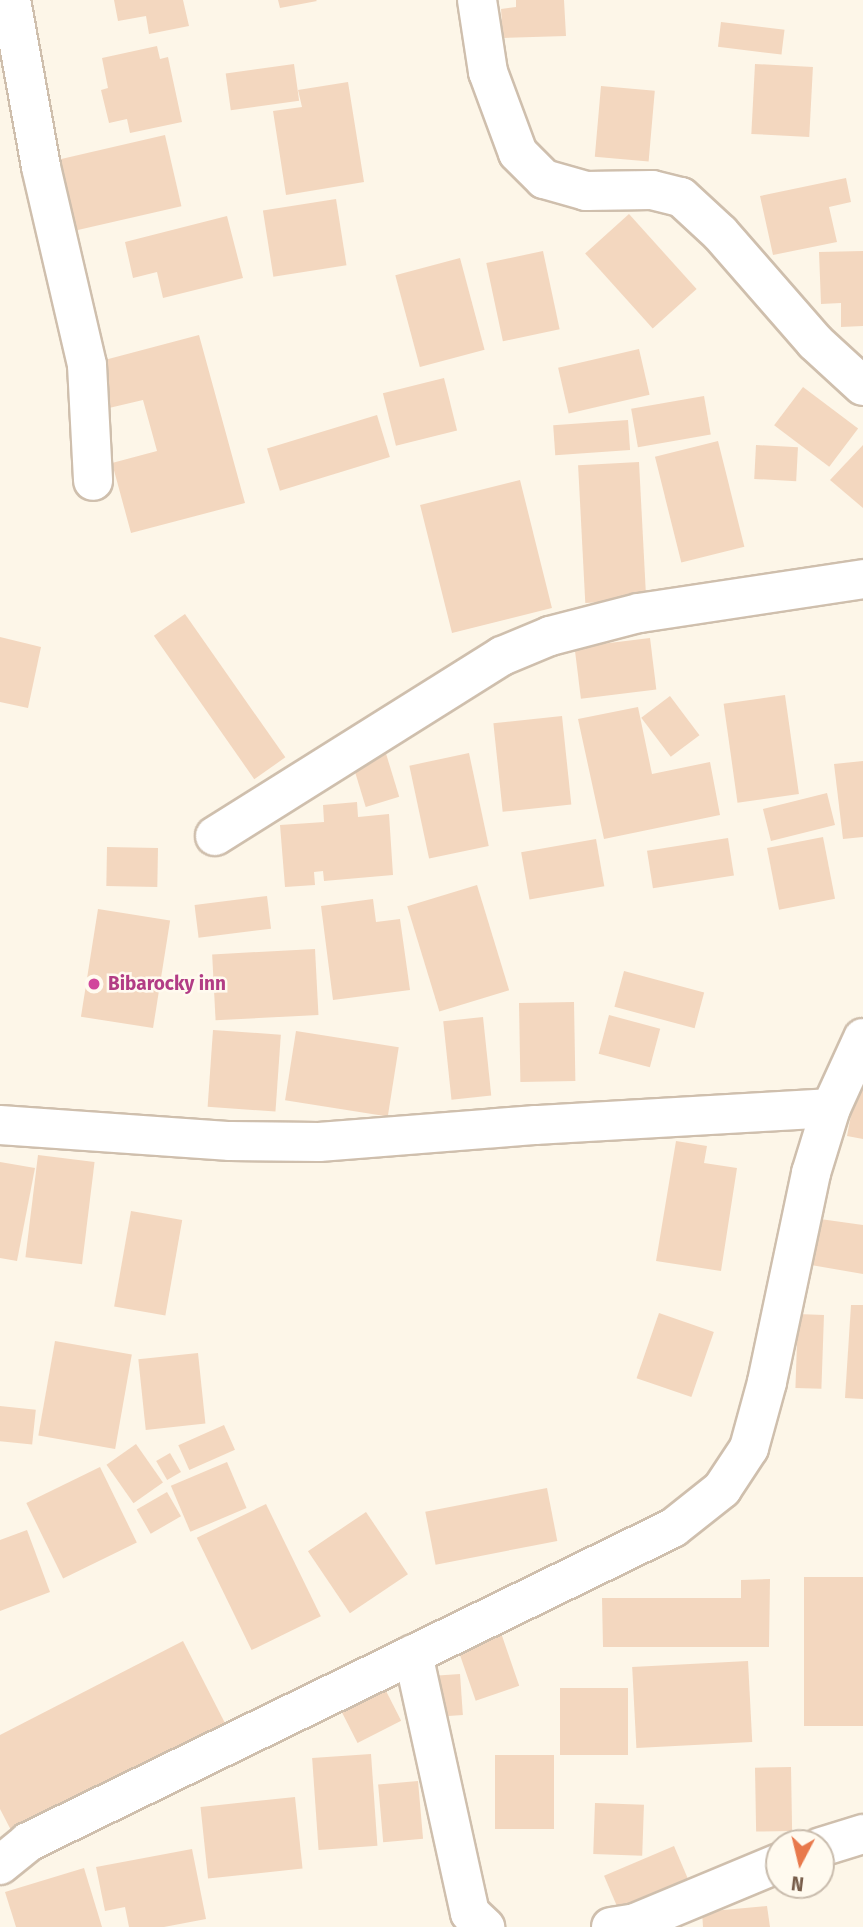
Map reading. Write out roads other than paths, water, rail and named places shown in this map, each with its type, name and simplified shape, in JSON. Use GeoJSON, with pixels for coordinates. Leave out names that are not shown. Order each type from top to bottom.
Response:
{"type":"FeatureCollection","features":[{"type":"Feature","properties":{"kind":"street"},"geometry":{"type":"LineString","coordinates":[[11,0],[41,167],[87,365],[93,481]]}},
{"type":"Feature","properties":{"kind":"street"},"geometry":{"type":"LineString","coordinates":[[477,0],[488,72],[518,153],[544,180],[586,191],[652,190],[681,197],[720,233],[815,342],[863,386]]}},
{"type":"Feature","properties":{"kind":"street"},"geometry":{"type":"LineString","coordinates":[[215,836],[502,656],[550,636],[639,613],[863,579]]}},
{"type":"Feature","properties":{"kind":"street"},"geometry":{"type":"LineString","coordinates":[[0,1865],[29,1842],[673,1528],[722,1489],[749,1448],[767,1382],[811,1173],[831,1108],[863,1038]]}},
{"type":"Feature","properties":{"kind":"street"},"geometry":{"type":"LineString","coordinates":[[0,1125],[230,1141],[319,1142],[536,1125],[831,1108]]}},
{"type":"Feature","properties":{"kind":"street"},"geometry":{"type":"LineString","coordinates":[[413,1654],[470,1913],[485,1927]]}},
{"type":"Feature","properties":{"kind":"street"},"geometry":{"type":"LineString","coordinates":[[835,1843],[863,1835]]}},
{"type":"Feature","properties":{"kind":"street"},"geometry":{"type":"LineString","coordinates":[[611,1927],[635,1923],[765,1869]]}},
{"type":"Feature","properties":{"kind":"place","name":"Bibarocky inn"},"geometry":{"type":"Point","coordinates":[94,984]}}]}
